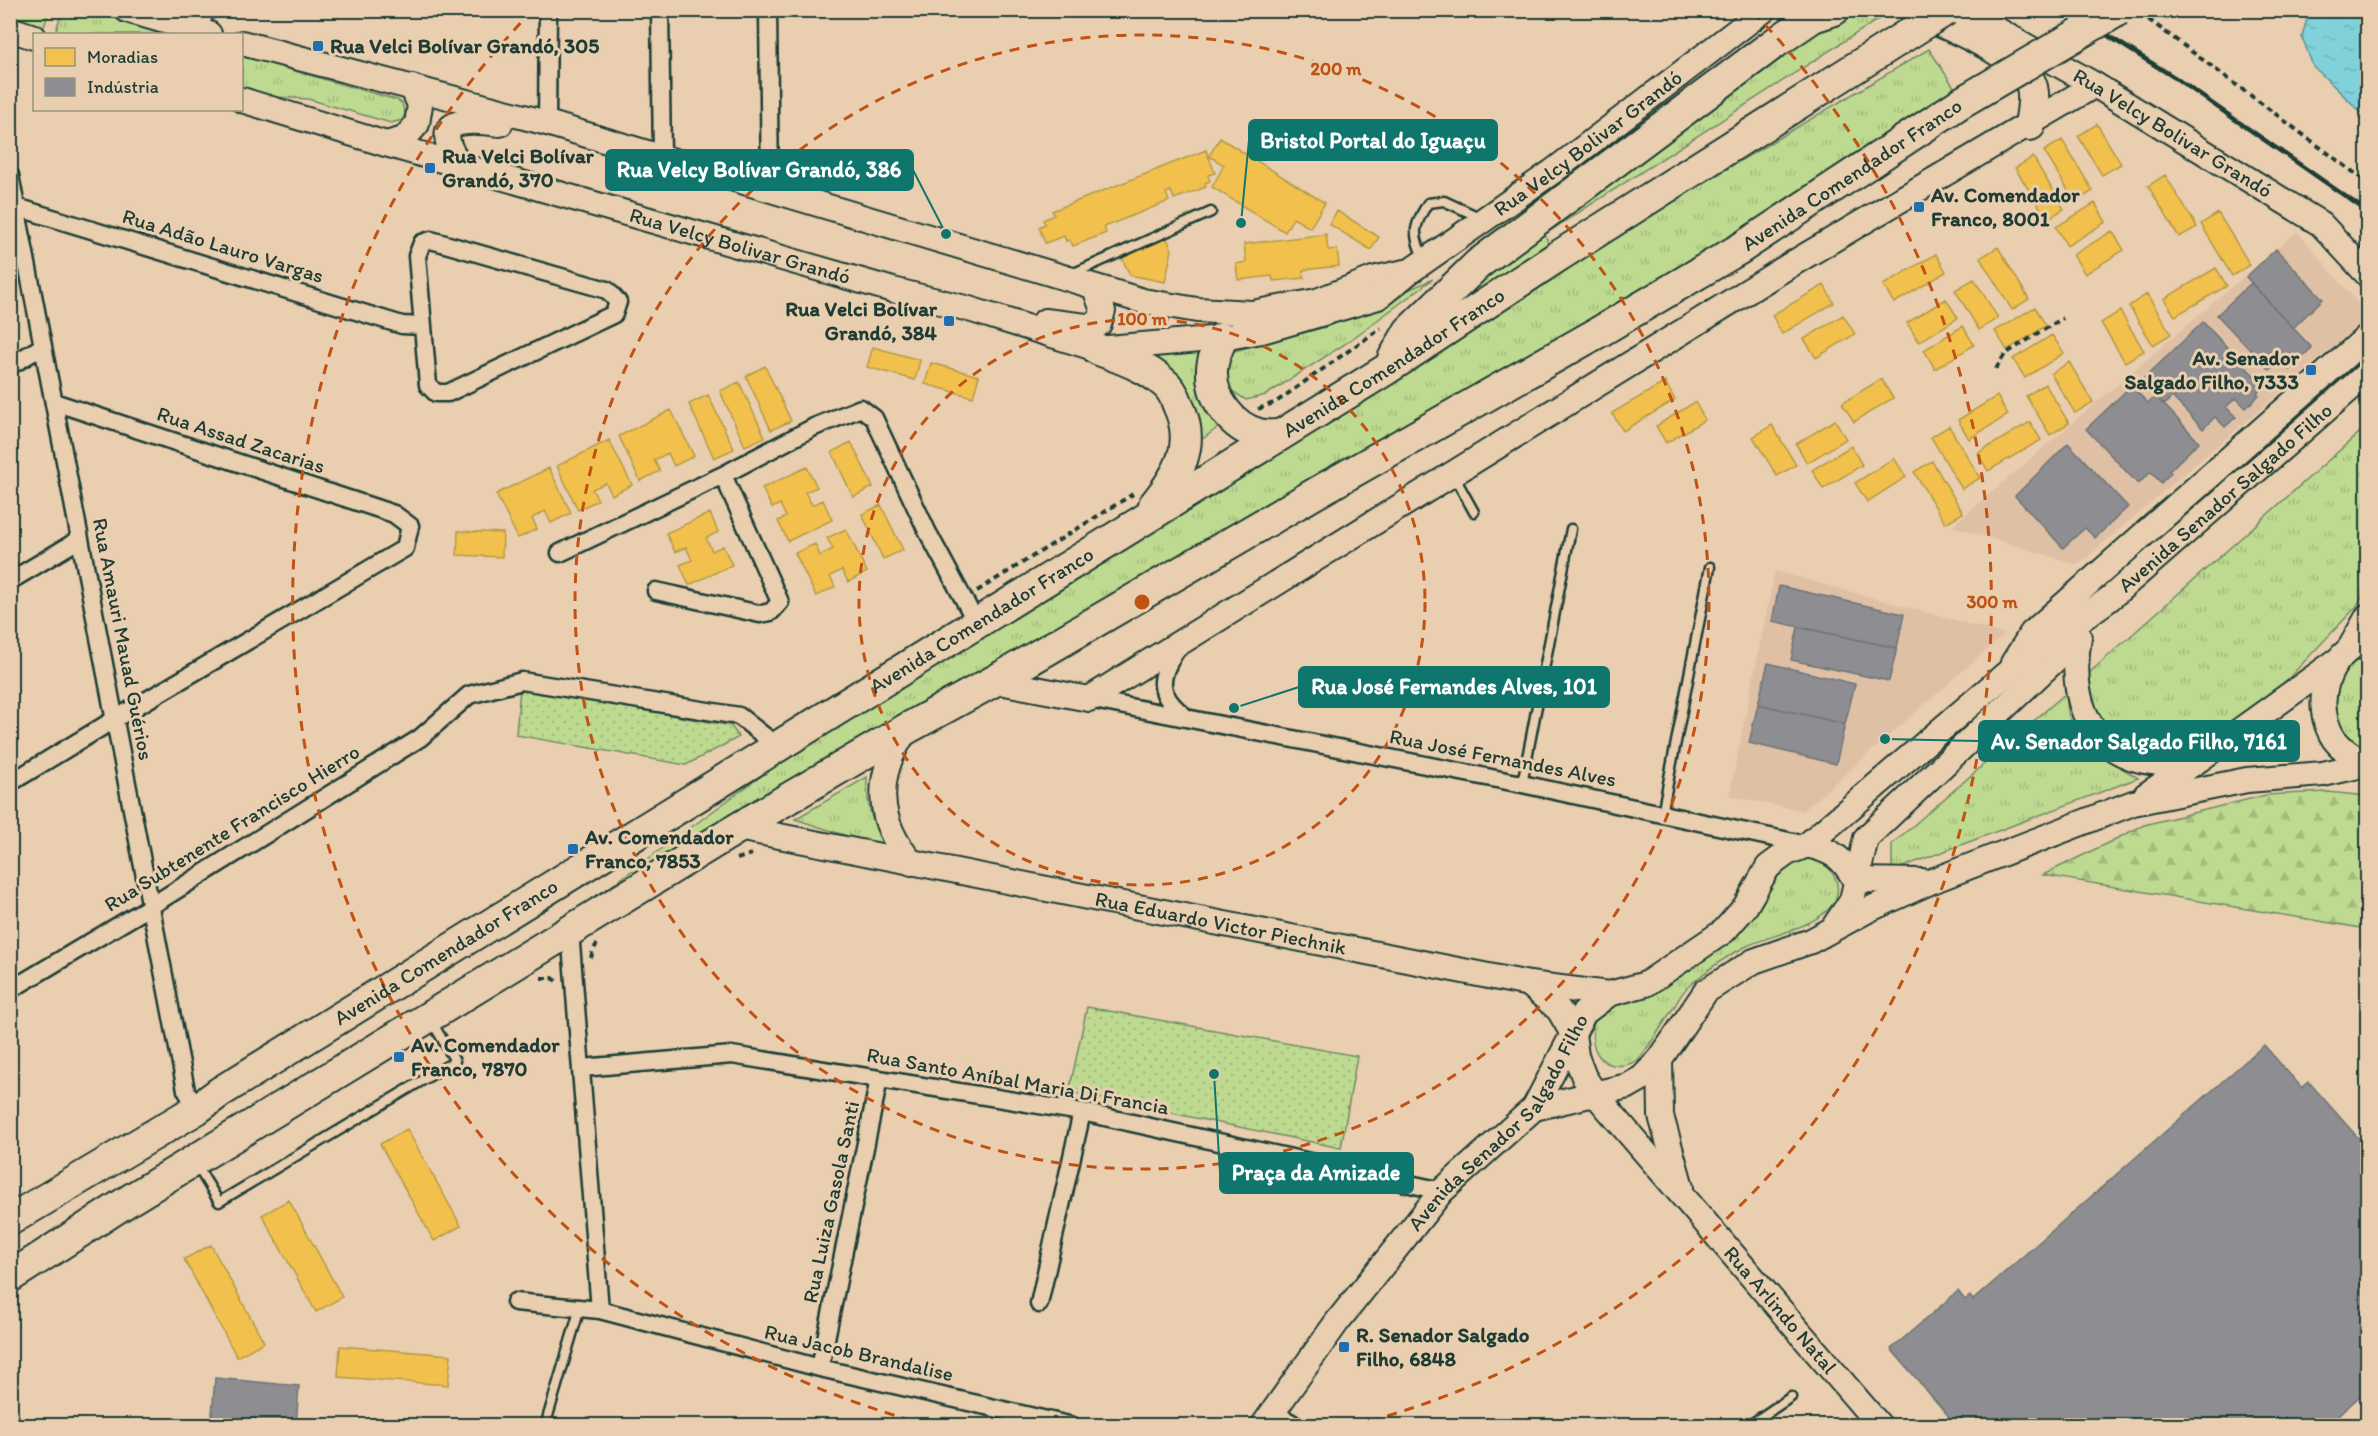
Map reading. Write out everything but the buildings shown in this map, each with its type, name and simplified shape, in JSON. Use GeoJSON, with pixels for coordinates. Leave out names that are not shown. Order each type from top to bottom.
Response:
{"type":"FeatureCollection","features":[{"type":"Feature","properties":{"kind":"highway"},"geometry":{"type":"LineString","coordinates":[[1387,369],[1409,331],[1478,264],[1772,45],[1813,17],[1834,10]]}},
{"type":"Feature","properties":{"kind":"highway"},"geometry":{"type":"LineString","coordinates":[[1914,10],[1965,32],[2013,60],[2032,85],[2030,124]]}},
{"type":"Feature","properties":{"kind":"highway","name":"Avenida Comendador Franco"},"geometry":{"type":"LineString","coordinates":[[10,1220],[196,1109],[976,622],[1387,369],[1557,257],[1946,10]]}},
{"type":"Feature","properties":{"kind":"highway","name":"Avenida Comendador Franco"},"geometry":{"type":"LineString","coordinates":[[10,1277],[131,1199],[738,828],[1741,248],[1962,102],[2119,10]]}},
{"type":"Feature","properties":{"kind":"highway"},"geometry":{"type":"LineString","coordinates":[[1222,338],[1211,373],[1215,393],[1223,410],[1237,423],[1258,434],[1278,435]]}},
{"type":"Feature","properties":{"kind":"highway"},"geometry":{"type":"LineString","coordinates":[[1097,349],[1144,369],[1165,382],[1184,416],[1186,435],[1182,462],[1175,479],[1144,518]]}},
{"type":"Feature","properties":{"kind":"highway"},"geometry":{"type":"LineString","coordinates":[[131,1199],[136,1182],[150,1166],[194,1137],[198,1123],[196,1109]]}},
{"type":"Feature","properties":{"kind":"main road"},"geometry":{"type":"LineString","coordinates":[[127,10],[204,25]]}},
{"type":"Feature","properties":{"kind":"main road","name":"Rua Velcy Bolivar Grandó"},"geometry":{"type":"LineString","coordinates":[[243,100],[386,144],[893,290],[969,309],[1097,349],[1222,338],[1262,331],[1378,297],[1552,172],[1764,10]]}},
{"type":"Feature","properties":{"kind":"main road","name":"Rua Velcy Bolivar Grandó"},"geometry":{"type":"LineString","coordinates":[[1962,10],[2096,86],[2321,224],[2367,275]]}},
{"type":"Feature","properties":{"kind":"main road"},"geometry":{"type":"LineString","coordinates":[[10,29],[33,37]]}},
{"type":"Feature","properties":{"kind":"main road","name":"Rua Velcy Bolivar Grandó"},"geometry":{"type":"LineString","coordinates":[[243,43],[412,87],[511,116],[547,123],[1064,279],[1143,300],[1197,310],[1252,313],[1317,301],[1373,279],[1417,267]]}},
{"type":"Feature","properties":{"kind":"main road"},"geometry":{"type":"LineString","coordinates":[[2057,108],[2063,93],[2064,68]]}},
{"type":"Feature","properties":{"kind":"main road","name":"Avenida Comendador Franco"},"geometry":{"type":"LineString","coordinates":[[1089,699],[1785,268],[2096,86]]}},
{"type":"Feature","properties":{"kind":"main road"},"geometry":{"type":"LineString","coordinates":[[386,144],[405,139],[417,124],[420,105],[412,87]]}},
{"type":"Feature","properties":{"kind":"main road"},"geometry":{"type":"LineString","coordinates":[[459,164],[447,142],[446,134],[455,124],[473,120],[522,127],[547,123]]}},
{"type":"Feature","properties":{"kind":"main road"},"geometry":{"type":"LineString","coordinates":[[969,309],[1093,326],[1099,324],[1103,311],[1095,288]]}},
{"type":"Feature","properties":{"kind":"main road"},"geometry":{"type":"LineString","coordinates":[[2007,673],[2032,633],[2367,336]]}},
{"type":"Feature","properties":{"kind":"main road","name":"Avenida Senador Salgado Filho"},"geometry":{"type":"LineString","coordinates":[[1268,1419],[1337,1322],[1442,1191],[1534,1108],[1584,1013],[1609,994],[1646,984],[1724,931],[1746,907],[1768,867],[1787,853],[1807,845],[2007,673],[2109,599],[2367,373]]}},
{"type":"Feature","properties":{"kind":"main road","name":"Avenida Senador Salgado Filho"},"geometry":{"type":"LineString","coordinates":[[1832,929],[1852,900],[1866,838],[2079,637],[2109,599]]}},
{"type":"Feature","properties":{"kind":"main road"},"geometry":{"type":"LineString","coordinates":[[2367,616],[2351,650],[2326,681],[2323,701],[2325,721],[2335,740],[2349,755],[2367,764]]}},
{"type":"Feature","properties":{"kind":"main road"},"geometry":{"type":"LineString","coordinates":[[2079,637],[2074,663],[2079,700],[2095,733],[2119,753],[2140,761],[2162,763],[2200,759]]}},
{"type":"Feature","properties":{"kind":"main road","name":"Avenida Senador Salgado Filho"},"geometry":{"type":"LineString","coordinates":[[2133,802],[2200,759],[2351,650]]}},
{"type":"Feature","properties":{"kind":"main road"},"geometry":{"type":"LineString","coordinates":[[994,681],[1089,699]]}},
{"type":"Feature","properties":{"kind":"main road"},"geometry":{"type":"LineString","coordinates":[[909,728],[895,746],[884,774],[883,799],[891,834],[912,863]]}},
{"type":"Feature","properties":{"kind":"main road","name":"Avenida Senador Salgado Filho"},"geometry":{"type":"LineString","coordinates":[[1596,1095],[1628,1086],[1642,1078],[1660,1059],[1706,991],[1754,961],[1811,941],[1870,909],[1932,881],[2133,802],[2247,780],[2323,774],[2367,764]]}},
{"type":"Feature","properties":{"kind":"main road","name":"Rua Eduardo Victor Piechnik"},"geometry":{"type":"LineString","coordinates":[[738,828],[1529,984],[1609,994]]}},
{"type":"Feature","properties":{"kind":"main road"},"geometry":{"type":"LineString","coordinates":[[1807,845],[1828,850],[1845,862],[1855,880]]}},
{"type":"Feature","properties":{"kind":"main road","name":"Avenida Senador Salgado Filho"},"geometry":{"type":"LineString","coordinates":[[1855,880],[1932,881]]}},
{"type":"Feature","properties":{"kind":"main road","name":"Rua Eduardo Victor Piechnik"},"geometry":{"type":"LineString","coordinates":[[1529,984],[1559,1010],[1573,1034]]}},
{"type":"Feature","properties":{"kind":"main road","name":"Rua Arlindo Natal"},"geometry":{"type":"LineString","coordinates":[[1573,1034],[1576,1056],[1584,1077],[1596,1095],[1880,1425]]}},
{"type":"Feature","properties":{"kind":"main road","name":"Rua Arlindo Natal"},"geometry":{"type":"LineString","coordinates":[[1660,1059],[1662,1116],[1682,1193]]}},
{"type":"Feature","properties":{"kind":"main road"},"geometry":{"type":"LineString","coordinates":[[1534,1108],[1596,1095]]}},
{"type":"Feature","properties":{"kind":"street"},"geometry":{"type":"LineString","coordinates":[[547,123],[548,10]]}},
{"type":"Feature","properties":{"kind":"street"},"geometry":{"type":"LineString","coordinates":[[660,10],[662,158]]}},
{"type":"Feature","properties":{"kind":"street"},"geometry":{"type":"LineString","coordinates":[[768,10],[770,190]]}},
{"type":"Feature","properties":{"kind":"street","name":"Rua Amauri Mauad Guérios"},"geometry":{"type":"LineString","coordinates":[[10,175],[14,206],[54,402],[186,1090],[196,1109]]}},
{"type":"Feature","properties":{"kind":"street","name":"Rua Adão Lauro Vargas"},"geometry":{"type":"LineString","coordinates":[[14,206],[402,325],[422,326]]}},
{"type":"Feature","properties":{"kind":"street"},"geometry":{"type":"LineString","coordinates":[[431,240],[607,290],[618,302],[614,314],[448,393],[436,393],[428,385],[422,326],[417,256],[422,243],[431,240]]}},
{"type":"Feature","properties":{"kind":"street"},"geometry":{"type":"LineString","coordinates":[[10,366],[43,346]]}},
{"type":"Feature","properties":{"kind":"street","name":"Rua Assad Zacarias"},"geometry":{"type":"LineString","coordinates":[[54,402],[394,514],[410,526],[405,548],[115,719]]}},
{"type":"Feature","properties":{"kind":"street"},"geometry":{"type":"LineString","coordinates":[[560,553],[723,475],[814,427],[861,408],[874,417],[927,531],[976,622]]}},
{"type":"Feature","properties":{"kind":"street"},"geometry":{"type":"LineString","coordinates":[[656,591],[759,614],[771,612],[780,602],[723,475]]}},
{"type":"Feature","properties":{"kind":"street"},"geometry":{"type":"LineString","coordinates":[[10,581],[80,538]]}},
{"type":"Feature","properties":{"kind":"street"},"geometry":{"type":"LineString","coordinates":[[1182,642],[1162,678],[1165,695],[1172,707],[1188,719]]}},
{"type":"Feature","properties":{"kind":"street","name":"Rua Subtenente Francisco Hierro"},"geometry":{"type":"LineString","coordinates":[[10,990],[151,906],[420,738],[469,695],[522,681],[739,716],[777,746]]}},
{"type":"Feature","properties":{"kind":"street","name":"Rua José Fernandes Alves"},"geometry":{"type":"LineString","coordinates":[[1089,699],[1522,784],[1807,845]]}},
{"type":"Feature","properties":{"kind":"street"},"geometry":{"type":"LineString","coordinates":[[10,783],[115,719]]}},
{"type":"Feature","properties":{"kind":"street"},"geometry":{"type":"LineString","coordinates":[[570,931],[600,1310]]}},
{"type":"Feature","properties":{"kind":"street","name":"Rua Santo Aníbal Maria Di Francia"},"geometry":{"type":"LineString","coordinates":[[582,1068],[732,1055],[1082,1112],[1442,1191]]}},
{"type":"Feature","properties":{"kind":"street","name":"Rua Luiza Gasola Santi"},"geometry":{"type":"LineString","coordinates":[[820,1368],[879,1079]]}},
{"type":"Feature","properties":{"kind":"street"},"geometry":{"type":"LineString","coordinates":[[1040,1305],[1082,1112]]}},
{"type":"Feature","properties":{"kind":"street","name":"Rua Jacob Brandalise"},"geometry":{"type":"LineString","coordinates":[[515,1302],[600,1310],[820,1368],[1073,1425]]}},
{"type":"Feature","properties":{"kind":"street"},"geometry":{"type":"LineString","coordinates":[[1268,1419],[1297,1425]]}},
{"type":"Feature","properties":{"kind":"lane"},"geometry":{"type":"LineString","coordinates":[[1417,267],[1417,220],[1428,203],[1444,201],[1484,220]]}},
{"type":"Feature","properties":{"kind":"lane"},"geometry":{"type":"LineString","coordinates":[[1064,279],[1211,212]]}},
{"type":"Feature","properties":{"kind":"lane"},"geometry":{"type":"LineString","coordinates":[[1453,474],[1473,513]]}},
{"type":"Feature","properties":{"kind":"lane"},"geometry":{"type":"LineString","coordinates":[[1522,784],[1571,529]]}},
{"type":"Feature","properties":{"kind":"lane"},"geometry":{"type":"LineString","coordinates":[[1662,814],[1710,567]]}},
{"type":"Feature","properties":{"kind":"lane"},"geometry":{"type":"LineString","coordinates":[[194,1161],[219,1202],[455,1061],[429,1017]]}},
{"type":"Feature","properties":{"kind":"lane"},"geometry":{"type":"LineString","coordinates":[[545,1425],[580,1307]]}},
{"type":"Feature","properties":{"kind":"lane"},"geometry":{"type":"LineString","coordinates":[[1748,1425],[1791,1396]]}},
{"type":"Feature","properties":{"kind":"path"},"geometry":{"type":"LineString","coordinates":[[2137,10],[2367,183]]}},
{"type":"Feature","properties":{"kind":"path"},"geometry":{"type":"LineString","coordinates":[[1996,369],[2005,354],[2063,318]]}},
{"type":"Feature","properties":{"kind":"path"},"geometry":{"type":"LineString","coordinates":[[1251,412],[1276,402],[1384,326]]}},
{"type":"Feature","properties":{"kind":"path"},"geometry":{"type":"LineString","coordinates":[[734,860],[758,854]]}},
{"type":"Feature","properties":{"kind":"path"},"geometry":{"type":"LineString","coordinates":[[590,965],[593,950],[599,940]]}},
{"type":"Feature","properties":{"kind":"shaded area"},"geometry":{"type":"Polygon","coordinates":[[[2297,231],[2367,314],[2367,318],[2078,565],[1952,526],[2297,231]]]}},
{"type":"Feature","properties":{"kind":"shaded area"},"geometry":{"type":"Polygon","coordinates":[[[1775,571],[2005,634],[1803,811],[1729,796],[1775,571]]]}},
{"type":"Feature","properties":{"kind":"green space"},"geometry":{"type":"Polygon","coordinates":[[[88,10],[166,33],[55,33],[62,11],[88,10]]]}},
{"type":"Feature","properties":{"kind":"green space"},"geometry":{"type":"Polygon","coordinates":[[[1867,10],[1888,13],[1545,234],[1549,245],[1461,302],[1455,298],[1842,11],[1867,10]]]}},
{"type":"Feature","properties":{"kind":"green space"},"geometry":{"type":"Polygon","coordinates":[[[17,11],[49,11],[43,30],[15,21],[17,11]]]}},
{"type":"Feature","properties":{"kind":"green space"},"geometry":{"type":"Polygon","coordinates":[[[1929,49],[1956,90],[1737,238],[581,908],[780,762],[1558,269],[1929,49]]]}},
{"type":"Feature","properties":{"kind":"green space"},"geometry":{"type":"Polygon","coordinates":[[[243,56],[397,100],[402,103],[405,114],[402,120],[391,123],[308,99],[262,96],[243,89],[243,56]]]}},
{"type":"Feature","properties":{"kind":"green space"},"geometry":{"type":"Polygon","coordinates":[[[1433,279],[1345,344],[1266,395],[1246,400],[1229,389],[1224,369],[1234,351],[1326,327],[1433,279]]]}},
{"type":"Feature","properties":{"kind":"green space"},"geometry":{"type":"Polygon","coordinates":[[[1209,344],[1224,423],[1193,446],[1144,357],[1209,344]]]}},
{"type":"Feature","properties":{"kind":"green space"},"geometry":{"type":"Polygon","coordinates":[[[2367,426],[2367,589],[2356,607],[2265,703],[2200,747],[2161,754],[2126,743],[2105,725],[2091,701],[2089,673],[2367,426]]]}},
{"type":"Feature","properties":{"kind":"green space"},"geometry":{"type":"Polygon","coordinates":[[[2367,648],[2367,755],[2355,748],[2333,718],[2333,683],[2342,667],[2367,648]]]}},
{"type":"Feature","properties":{"kind":"green space"},"geometry":{"type":"Polygon","coordinates":[[[520,688],[731,726],[739,737],[686,765],[516,735],[520,688]]]}},
{"type":"Feature","properties":{"kind":"green space"},"geometry":{"type":"Polygon","coordinates":[[[2066,693],[2069,716],[2080,737],[2098,753],[2138,778],[1892,871],[1892,844],[2066,693]]]}},
{"type":"Feature","properties":{"kind":"green space"},"geometry":{"type":"Polygon","coordinates":[[[867,777],[871,814],[877,832],[887,849],[795,819],[867,777]]]}},
{"type":"Feature","properties":{"kind":"green space"},"geometry":{"type":"Polygon","coordinates":[[[2328,792],[2367,796],[2367,929],[2043,875],[2144,825],[2266,795],[2328,792]]]}},
{"type":"Feature","properties":{"kind":"green space"},"geometry":{"type":"Polygon","coordinates":[[[1809,857],[1827,867],[1833,874],[1837,884],[1836,897],[1830,908],[1804,925],[1739,950],[1703,974],[1683,992],[1638,1060],[1626,1065],[1615,1065],[1599,1056],[1593,1038],[1593,1027],[1597,1015],[1757,909],[1782,870],[1791,861],[1809,857]]]}},
{"type":"Feature","properties":{"kind":"green space"},"geometry":{"type":"Polygon","coordinates":[[[1087,1007],[1357,1056],[1341,1148],[1069,1092],[1087,1007]]]}},
{"type":"Feature","properties":{"kind":"water"},"geometry":{"type":"Polygon","coordinates":[[[2309,11],[2367,11],[2362,39],[2367,54],[2367,118],[2313,66],[2302,37],[2309,11]]]}},
{"type":"Feature","properties":{"kind":"railway"},"geometry":{"type":"LineString","coordinates":[[2067,10],[2177,79],[2368,212]]}},
{"type":"Feature","properties":{"kind":"place","name":"Rua Velci Bolívar Grandó, 305"},"geometry":{"type":"Point","coordinates":[318,46]}},
{"type":"Feature","properties":{"kind":"place","name":"Rua Velci Bolívar Grandó, 370"},"geometry":{"type":"Point","coordinates":[430,168]}},
{"type":"Feature","properties":{"kind":"place","name":"Av. Comendador Franco, 8001"},"geometry":{"type":"Point","coordinates":[1919,207]}},
{"type":"Feature","properties":{"kind":"place","name":"Bristol Portal do Iguaçu"},"geometry":{"type":"Point","coordinates":[1241,223]}},
{"type":"Feature","properties":{"kind":"place","name":"Rua Velcy Bolívar Grandó, 386"},"geometry":{"type":"Point","coordinates":[946,234]}},
{"type":"Feature","properties":{"kind":"place","name":"Rua Velci Bolívar Grandó, 384"},"geometry":{"type":"Point","coordinates":[949,321]}},
{"type":"Feature","properties":{"kind":"place","name":"Av. Senador Salgado Filho, 7333"},"geometry":{"type":"Point","coordinates":[2311,370]}},
{"type":"Feature","properties":{"kind":"place","name":"Rua José Fernandes Alves, 101"},"geometry":{"type":"Point","coordinates":[1234,708]}},
{"type":"Feature","properties":{"kind":"place","name":"Av. Senador Salgado Filho, 7161"},"geometry":{"type":"Point","coordinates":[1885,739]}},
{"type":"Feature","properties":{"kind":"place","name":"Av. Comendador Franco, 7853"},"geometry":{"type":"Point","coordinates":[573,849]}},
{"type":"Feature","properties":{"kind":"place","name":"Av. Comendador Franco, 7870"},"geometry":{"type":"Point","coordinates":[399,1057]}},
{"type":"Feature","properties":{"kind":"place","name":"Praça da Amizade"},"geometry":{"type":"Point","coordinates":[1214,1074]}},
{"type":"Feature","properties":{"kind":"place","name":"R. Senador Salgado Filho, 6848"},"geometry":{"type":"Point","coordinates":[1344,1347]}}]}
